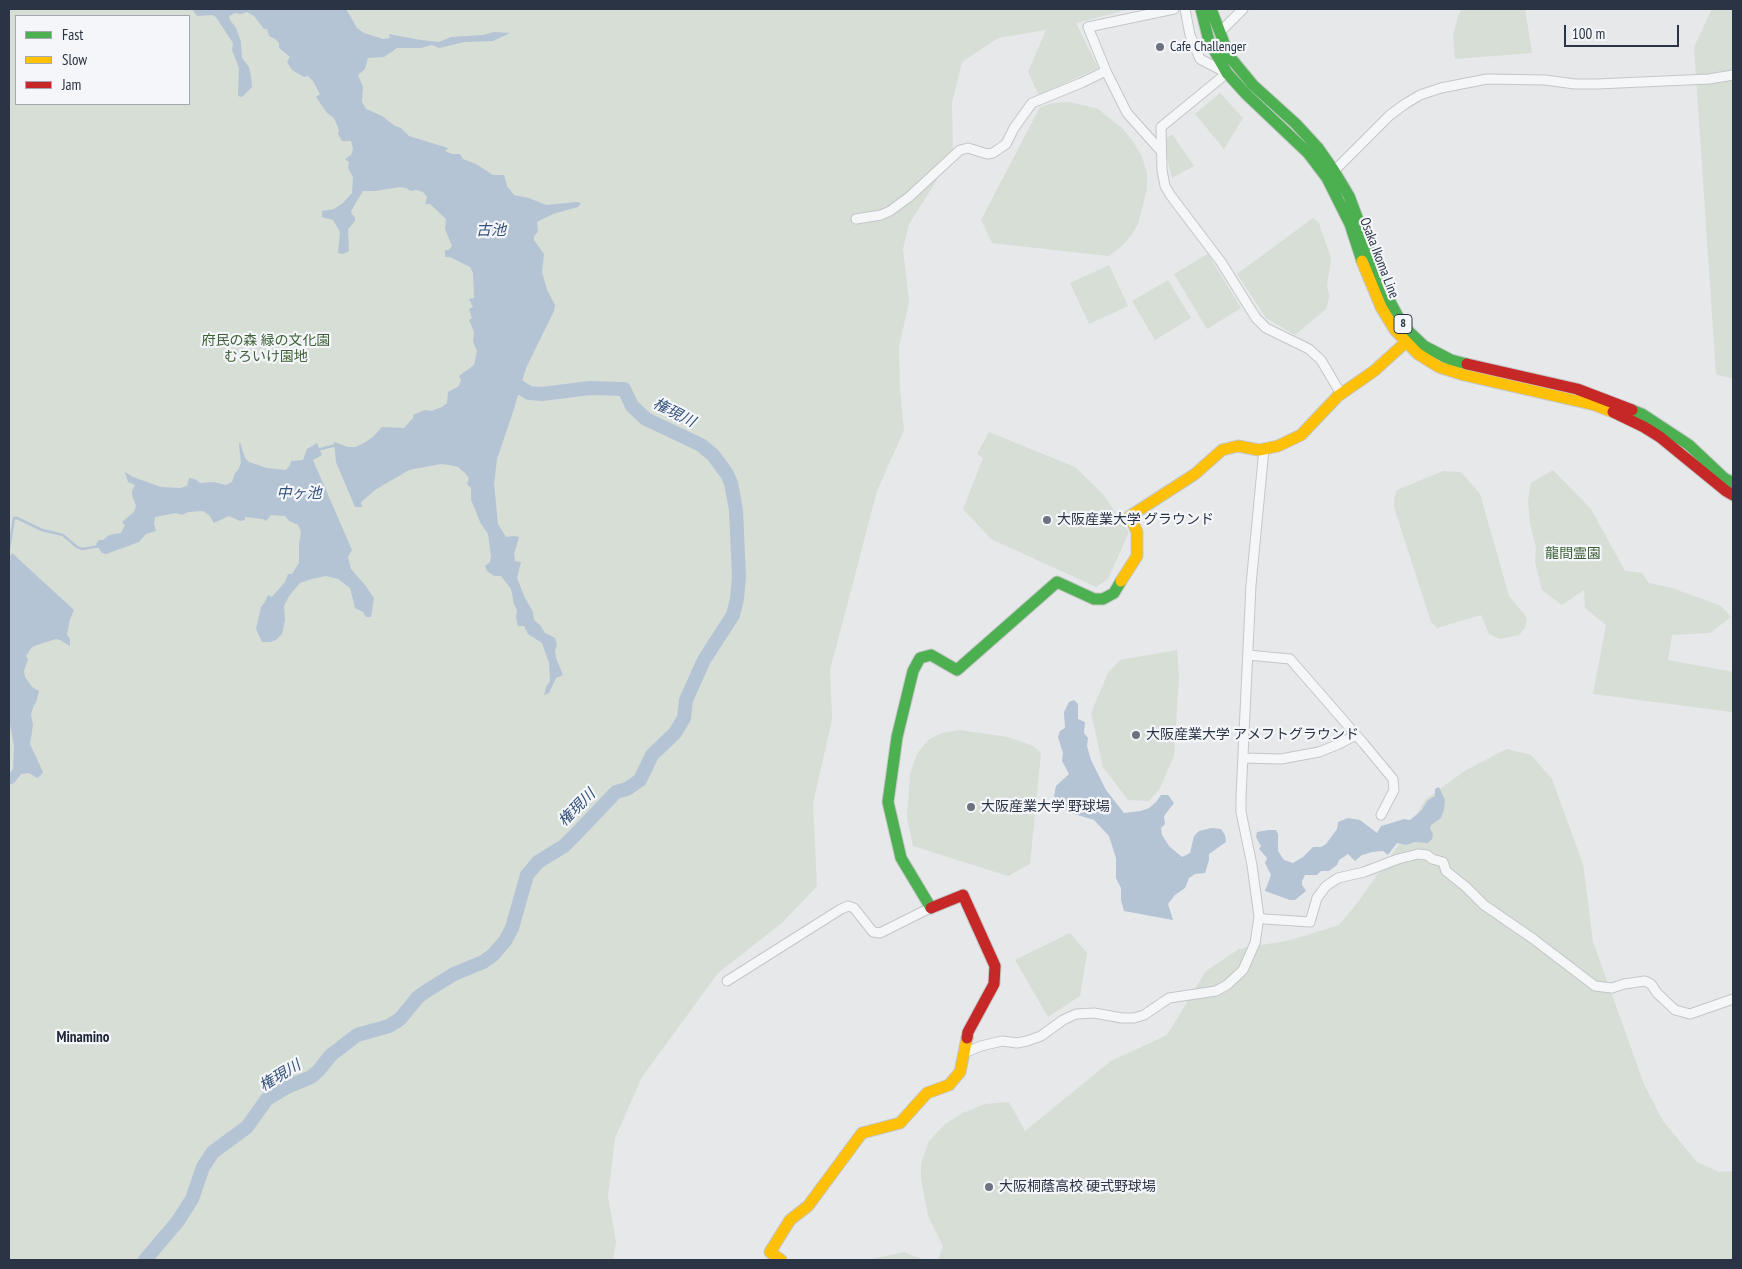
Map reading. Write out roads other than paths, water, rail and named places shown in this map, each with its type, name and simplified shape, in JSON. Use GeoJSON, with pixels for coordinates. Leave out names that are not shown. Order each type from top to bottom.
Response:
{"type":"FeatureCollection","features":[{"type":"Feature","properties":{"kind":"main road","name":"Osaka Ikoma Line"},"geometry":{"type":"LineString","coordinates":[[1201,9],[1209,41],[1227,73],[1246,94],[1308,153],[1327,178],[1350,224],[1365,268],[1381,306],[1395,330],[1418,354],[1439,367],[1464,375],[1595,405],[1620,415],[1644,427],[1660,438],[1733,495]]}},
{"type":"Feature","properties":{"kind":"main road","name":"Osaka Ikoma Line"},"geometry":{"type":"LineString","coordinates":[[1211,9],[1219,33],[1230,56],[1253,85],[1296,124],[1318,148],[1334,171],[1355,211],[1386,294],[1403,326],[1424,346],[1451,360],[1478,368],[1577,389],[1642,414],[1685,443],[1724,478],[1733,483]]}},
{"type":"Feature","properties":{"kind":"main road"},"geometry":{"type":"LineString","coordinates":[[781,1260],[770,1252],[790,1220],[808,1206],[862,1133],[900,1124],[927,1093],[950,1085],[960,1072],[968,1032],[994,984],[994,966],[963,895],[930,908],[902,858],[888,802],[898,737],[913,671],[920,658],[930,656],[958,670],[1057,582],[1094,599],[1103,599],[1114,593],[1137,556],[1137,532],[1130,516],[1195,474],[1222,450],[1238,446],[1260,450],[1278,446],[1301,435],[1340,394],[1374,371],[1406,342]]}},
{"type":"Feature","properties":{"kind":"street"},"geometry":{"type":"LineString","coordinates":[[1161,151],[1127,113],[1106,71],[1088,27],[1174,9]]}},
{"type":"Feature","properties":{"kind":"street"},"geometry":{"type":"LineString","coordinates":[[1185,9],[1190,35],[1200,59],[1227,73],[1160,127],[1162,170],[1165,186],[1222,262],[1256,318],[1266,328],[1309,349],[1321,360],[1340,394]]}},
{"type":"Feature","properties":{"kind":"street"},"geometry":{"type":"LineString","coordinates":[[1219,33],[1242,9]]}},
{"type":"Feature","properties":{"kind":"street"},"geometry":{"type":"LineString","coordinates":[[856,219],[881,215],[890,211],[960,150],[968,148],[986,154],[993,153],[1006,144],[1014,128],[1032,103],[1106,71]]}},
{"type":"Feature","properties":{"kind":"street"},"geometry":{"type":"LineString","coordinates":[[1334,171],[1390,115],[1420,95],[1441,88],[1488,79],[1545,80],[1575,84],[1597,84],[1709,79],[1733,74]]}},
{"type":"Feature","properties":{"kind":"street"},"geometry":{"type":"LineString","coordinates":[[964,1053],[981,1046],[1002,1041],[1017,1043],[1042,1036],[1063,1020],[1076,1014],[1094,1012],[1122,1018],[1134,1018],[1144,1015],[1169,998],[1216,991],[1227,985],[1243,970],[1255,943],[1259,917],[1252,865],[1241,812],[1251,585],[1264,449]]}},
{"type":"Feature","properties":{"kind":"street"},"geometry":{"type":"LineString","coordinates":[[1248,655],[1290,660],[1356,734],[1393,779],[1394,790],[1381,815]]}},
{"type":"Feature","properties":{"kind":"street"},"geometry":{"type":"LineString","coordinates":[[1242,758],[1281,759],[1319,752],[1339,744],[1356,734]]}},
{"type":"Feature","properties":{"kind":"street"},"geometry":{"type":"LineString","coordinates":[[1259,917],[1310,922],[1317,898],[1326,886],[1338,878],[1364,872],[1398,859],[1418,854],[1427,855],[1432,859],[1443,862],[1446,871],[1484,905],[1532,938],[1595,986],[1612,988],[1645,981],[1651,984],[1675,1010],[1690,1014],[1733,998]]}},
{"type":"Feature","properties":{"kind":"street"},"geometry":{"type":"LineString","coordinates":[[727,981],[848,906],[854,908],[874,932],[880,933],[930,908]]}},
{"type":"Feature","properties":{"kind":"water","name":"古池"},"geometry":{"type":"Polygon","coordinates":[[[192,9],[346,9],[357,28],[364,33],[383,39],[390,38],[389,34],[439,42],[451,37],[483,35],[494,32],[510,33],[493,41],[465,42],[439,48],[432,45],[421,48],[397,48],[384,57],[368,58],[365,69],[358,75],[363,87],[362,102],[366,109],[382,116],[395,126],[401,128],[409,136],[448,148],[445,151],[452,154],[460,154],[463,159],[476,164],[493,175],[504,175],[507,186],[514,195],[529,198],[546,205],[581,203],[578,207],[553,214],[537,222],[538,232],[534,236],[534,240],[544,254],[542,272],[547,290],[555,305],[554,311],[526,368],[497,459],[494,484],[498,524],[506,537],[519,537],[514,554],[515,561],[521,562],[517,578],[533,612],[534,620],[545,633],[555,638],[557,645],[555,650],[556,658],[563,675],[556,678],[549,693],[544,695],[550,681],[549,663],[542,643],[528,634],[524,626],[518,626],[517,610],[511,589],[501,576],[494,576],[487,571],[485,566],[490,562],[491,556],[488,534],[480,522],[471,500],[471,488],[467,484],[469,478],[465,473],[458,467],[440,464],[409,470],[375,490],[361,502],[362,507],[355,507],[336,462],[334,442],[348,447],[356,447],[373,437],[382,427],[404,428],[413,418],[413,415],[425,410],[431,411],[447,403],[448,392],[459,386],[461,380],[459,376],[474,365],[477,351],[473,342],[474,332],[469,320],[472,318],[469,309],[473,307],[469,299],[474,298],[473,273],[470,267],[450,257],[445,257],[445,250],[449,250],[452,246],[445,229],[446,219],[430,204],[425,204],[427,197],[423,192],[411,191],[400,187],[363,191],[351,211],[355,221],[348,229],[349,251],[343,254],[338,253],[340,232],[333,220],[322,217],[322,211],[334,209],[352,193],[353,177],[348,168],[349,162],[345,159],[351,155],[353,149],[351,141],[342,141],[334,118],[327,113],[316,97],[320,94],[313,81],[308,76],[304,77],[292,70],[287,62],[290,57],[279,48],[279,43],[275,39],[269,36],[267,29],[264,29],[254,16],[247,12],[235,13],[229,16],[236,28],[241,42],[242,58],[249,67],[251,76],[252,87],[242,97],[238,96],[239,68],[232,50],[233,43],[216,17],[212,15],[197,16],[192,9]]]}},
{"type":"Feature","properties":{"kind":"water","name":"中ヶ池"},"geometry":{"type":"Polygon","coordinates":[[[240,442],[245,458],[249,462],[267,468],[286,470],[291,461],[303,460],[307,449],[317,443],[322,455],[313,460],[352,550],[348,557],[351,569],[374,598],[371,617],[366,617],[363,612],[355,608],[350,588],[338,579],[326,576],[312,579],[300,583],[289,596],[284,606],[285,620],[282,634],[276,640],[262,642],[256,629],[261,607],[268,595],[272,597],[285,582],[288,574],[292,574],[299,563],[301,532],[298,525],[289,521],[285,516],[271,515],[266,521],[245,517],[245,520],[240,521],[229,516],[214,523],[209,515],[203,511],[155,517],[156,531],[146,534],[139,542],[106,554],[102,553],[96,544],[99,540],[103,540],[109,535],[121,533],[125,525],[122,522],[134,512],[136,506],[132,495],[135,485],[128,482],[125,472],[133,477],[161,487],[180,488],[187,486],[189,478],[195,479],[200,483],[214,482],[226,485],[232,482],[241,463],[240,442]]]}},
{"type":"Feature","properties":{"kind":"water"},"geometry":{"type":"Polygon","coordinates":[[[12,553],[74,610],[67,635],[70,639],[70,646],[56,639],[32,647],[26,656],[28,659],[24,671],[25,677],[32,687],[39,691],[31,714],[33,725],[30,744],[43,772],[37,778],[29,773],[21,774],[14,783],[9,785],[9,774],[13,769],[14,747],[9,722],[9,558],[12,553]]]}},
{"type":"Feature","properties":{"kind":"water"},"geometry":{"type":"Polygon","coordinates":[[[1074,700],[1078,704],[1078,719],[1085,722],[1084,733],[1088,738],[1087,746],[1091,760],[1106,790],[1124,813],[1149,808],[1161,795],[1168,795],[1174,803],[1164,816],[1165,824],[1161,828],[1162,835],[1169,846],[1182,857],[1190,853],[1194,836],[1199,831],[1212,828],[1221,829],[1225,835],[1226,842],[1209,854],[1205,873],[1195,874],[1189,878],[1185,888],[1175,895],[1168,904],[1173,920],[1124,911],[1121,900],[1121,888],[1116,878],[1116,858],[1109,836],[1094,820],[1068,812],[1054,796],[1056,786],[1069,774],[1062,761],[1063,753],[1058,737],[1060,731],[1065,728],[1064,712],[1069,702],[1074,700]]]}},
{"type":"Feature","properties":{"kind":"water"},"geometry":{"type":"Polygon","coordinates":[[[1439,787],[1445,800],[1444,810],[1441,818],[1431,825],[1430,828],[1433,834],[1432,839],[1428,843],[1415,842],[1406,845],[1397,843],[1388,855],[1383,851],[1372,852],[1362,855],[1355,861],[1348,854],[1339,860],[1337,865],[1329,871],[1321,871],[1317,875],[1305,875],[1302,885],[1306,891],[1295,900],[1265,891],[1271,875],[1265,863],[1267,858],[1259,849],[1261,846],[1256,837],[1257,832],[1276,830],[1278,834],[1278,851],[1284,860],[1293,863],[1303,857],[1313,847],[1321,847],[1326,844],[1337,829],[1338,822],[1348,818],[1360,820],[1377,833],[1381,826],[1404,819],[1410,820],[1422,810],[1427,801],[1435,796],[1435,789],[1439,787]]]}},
{"type":"Feature","properties":{"kind":"waterway","name":"権現川"},"geometry":{"type":"LineString","coordinates":[[145,1260],[178,1221],[192,1199],[203,1167],[213,1152],[247,1127],[267,1099],[287,1087],[311,1077],[331,1055],[357,1035],[389,1026],[400,1019],[418,997],[428,990],[454,974],[483,962],[493,955],[505,941],[512,928],[527,875],[538,862],[564,846],[616,792],[627,789],[640,780],[652,755],[675,733],[684,718],[686,700],[704,660],[733,615],[739,577],[736,510],[731,483],[727,474],[713,455],[701,445],[646,419],[632,406],[624,389],[590,388],[542,394],[529,393],[518,386]]}},
{"type":"Feature","properties":{"kind":"waterway"},"geometry":{"type":"LineString","coordinates":[[317,450],[336,445]]}},
{"type":"Feature","properties":{"kind":"waterway"},"geometry":{"type":"LineString","coordinates":[[9,549],[14,518],[42,530],[63,535],[82,549],[100,546]]}},
{"type":"Feature","properties":{"kind":"place","name":"Cafe Challenger"},"geometry":{"type":"Point","coordinates":[1160,47]}},
{"type":"Feature","properties":{"kind":"place","name":"大阪産業大学 グラウンド"},"geometry":{"type":"Point","coordinates":[1047,520]}},
{"type":"Feature","properties":{"kind":"place","name":"大阪産業大学 アメフトグラウンド"},"geometry":{"type":"Point","coordinates":[1136,735]}},
{"type":"Feature","properties":{"kind":"place","name":"大阪産業大学 野球場"},"geometry":{"type":"Point","coordinates":[971,807]}},
{"type":"Feature","properties":{"kind":"place","name":"大阪桐蔭高校 硬式野球場"},"geometry":{"type":"Point","coordinates":[989,1187]}},
{"type":"Feature","properties":{"kind":"district","name":"Minamino"},"geometry":{"type":"Point","coordinates":[83,1038]}},
{"type":"Feature","properties":{"kind":"park label","name":"府民の森 緑の文化園 むろいけ園地"},"geometry":{"type":"Point","coordinates":[266,350]}},
{"type":"Feature","properties":{"kind":"park label","name":"龍間霊園"},"geometry":{"type":"Point","coordinates":[1573,554]}}]}
